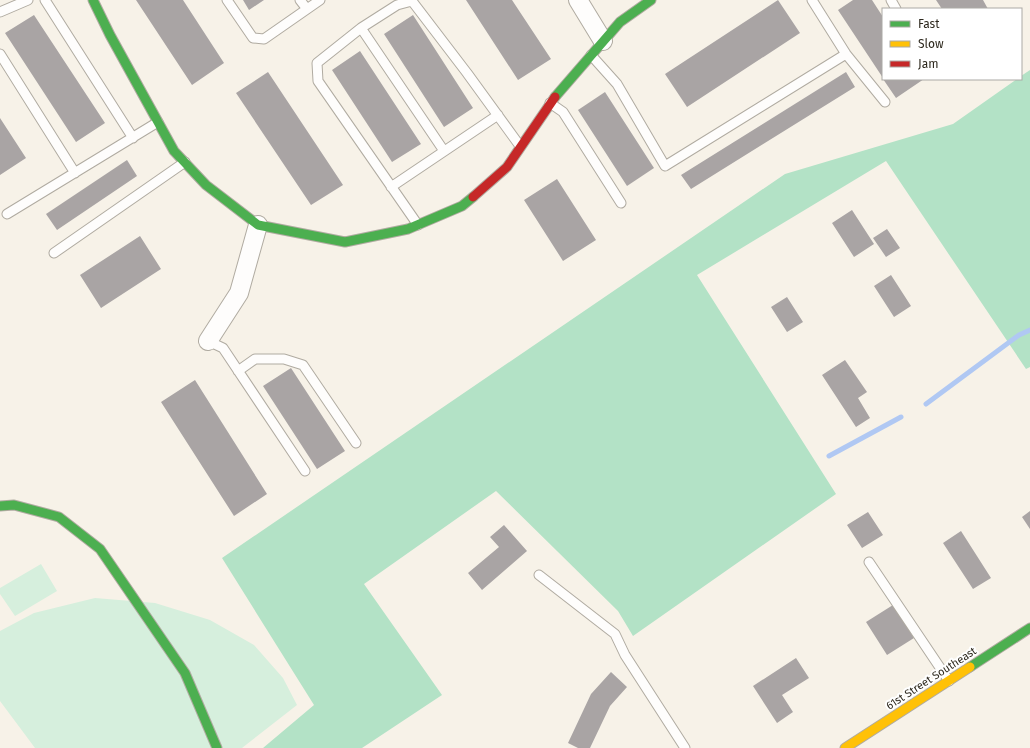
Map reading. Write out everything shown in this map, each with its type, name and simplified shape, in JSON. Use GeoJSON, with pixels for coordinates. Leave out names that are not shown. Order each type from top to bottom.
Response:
{"type":"FeatureCollection","features":[{"type":"Feature","properties":{"kind":"street"},"geometry":{"type":"LineString","coordinates":[[93,0],[110,35],[174,151],[206,186],[258,224],[345,242],[408,229],[462,206],[507,167],[550,103],[620,22],[651,0]]}},
{"type":"Feature","properties":{"kind":"street"},"geometry":{"type":"LineString","coordinates":[[578,0],[604,41]]}},
{"type":"Feature","properties":{"kind":"street"},"geometry":{"type":"LineString","coordinates":[[208,341],[238,294],[258,224]]}},
{"type":"Feature","properties":{"kind":"street"},"geometry":{"type":"LineString","coordinates":[[0,506],[14,505],[59,517],[100,549],[185,674],[217,748]]}},
{"type":"Feature","properties":{"kind":"street","name":"61st Street Southeast"},"geometry":{"type":"LineString","coordinates":[[845,748],[1030,628]]}},
{"type":"Feature","properties":{"kind":"lane"},"geometry":{"type":"LineString","coordinates":[[0,12],[28,0]]}},
{"type":"Feature","properties":{"kind":"lane"},"geometry":{"type":"LineString","coordinates":[[45,0],[133,138]]}},
{"type":"Feature","properties":{"kind":"lane"},"geometry":{"type":"LineString","coordinates":[[227,0],[253,38],[264,39],[320,0]]}},
{"type":"Feature","properties":{"kind":"lane"},"geometry":{"type":"LineString","coordinates":[[300,0],[307,9]]}},
{"type":"Feature","properties":{"kind":"lane"},"geometry":{"type":"LineString","coordinates":[[812,0],[846,54],[885,102]]}},
{"type":"Feature","properties":{"kind":"lane"},"geometry":{"type":"LineString","coordinates":[[418,225],[318,81],[317,63],[361,28],[397,5],[412,1],[498,115],[520,147]]}},
{"type":"Feature","properties":{"kind":"lane"},"geometry":{"type":"LineString","coordinates":[[361,28],[444,151]]}},
{"type":"Feature","properties":{"kind":"lane"},"geometry":{"type":"LineString","coordinates":[[0,54],[76,173]]}},
{"type":"Feature","properties":{"kind":"lane"},"geometry":{"type":"LineString","coordinates":[[591,55],[617,84],[665,166],[846,54]]}},
{"type":"Feature","properties":{"kind":"lane"},"geometry":{"type":"LineString","coordinates":[[550,103],[563,112],[621,203]]}},
{"type":"Feature","properties":{"kind":"lane"},"geometry":{"type":"LineString","coordinates":[[391,187],[498,115]]}},
{"type":"Feature","properties":{"kind":"lane"},"geometry":{"type":"LineString","coordinates":[[7,214],[158,122]]}},
{"type":"Feature","properties":{"kind":"lane"},"geometry":{"type":"LineString","coordinates":[[54,253],[185,162]]}},
{"type":"Feature","properties":{"kind":"lane"},"geometry":{"type":"LineString","coordinates":[[208,341],[223,348],[305,471]]}},
{"type":"Feature","properties":{"kind":"lane"},"geometry":{"type":"LineString","coordinates":[[238,371],[255,359],[284,359],[303,365],[356,442]]}},
{"type":"Feature","properties":{"kind":"lane"},"geometry":{"type":"LineString","coordinates":[[869,562],[949,681]]}},
{"type":"Feature","properties":{"kind":"lane"},"geometry":{"type":"LineString","coordinates":[[538,575],[614,634],[625,655],[685,748]]}},
{"type":"Feature","properties":{"kind":"green space"},"geometry":{"type":"Polygon","coordinates":[[[1030,70],[1030,367],[1026,369],[886,161],[697,275],[836,494],[633,636],[618,611],[496,491],[364,584],[442,695],[362,748],[263,748],[314,705],[222,558],[785,174],[953,124],[1016,80],[1022,80],[1022,75],[1030,70]]]}},
{"type":"Feature","properties":{"kind":"green space"},"geometry":{"type":"Polygon","coordinates":[[[41,564],[57,591],[15,616],[0,594],[0,588],[41,564]]]}},
{"type":"Feature","properties":{"kind":"green space"},"geometry":{"type":"Polygon","coordinates":[[[95,598],[155,603],[210,620],[254,645],[283,678],[297,705],[242,748],[35,748],[0,701],[0,631],[34,613],[95,598]]]}},
{"type":"Feature","properties":{"kind":"building"},"geometry":{"type":"Polygon","coordinates":[[[136,0],[183,0],[224,63],[192,85],[136,0]]]}},
{"type":"Feature","properties":{"kind":"building"},"geometry":{"type":"Polygon","coordinates":[[[243,0],[264,0],[249,10],[243,0]]]}},
{"type":"Feature","properties":{"kind":"building"},"geometry":{"type":"Polygon","coordinates":[[[466,0],[512,0],[551,59],[518,80],[466,0]]]}},
{"type":"Feature","properties":{"kind":"building"},"geometry":{"type":"Polygon","coordinates":[[[778,0],[800,33],[687,107],[665,74],[778,0]]]}},
{"type":"Feature","properties":{"kind":"building"},"geometry":{"type":"Polygon","coordinates":[[[853,0],[872,0],[882,15],[882,76],[838,10],[853,0]]]}},
{"type":"Feature","properties":{"kind":"building"},"geometry":{"type":"Polygon","coordinates":[[[936,0],[983,0],[987,8],[941,8],[936,0]]]}},
{"type":"Feature","properties":{"kind":"building"},"geometry":{"type":"Polygon","coordinates":[[[34,15],[105,123],[76,142],[5,33],[34,15]]]}},
{"type":"Feature","properties":{"kind":"building"},"geometry":{"type":"Polygon","coordinates":[[[413,15],[473,108],[444,127],[384,34],[413,15]]]}},
{"type":"Feature","properties":{"kind":"building"},"geometry":{"type":"Polygon","coordinates":[[[360,51],[421,144],[392,162],[332,70],[360,51]]]}},
{"type":"Feature","properties":{"kind":"building"},"geometry":{"type":"Polygon","coordinates":[[[268,72],[343,185],[311,205],[236,93],[268,72]]]}},
{"type":"Feature","properties":{"kind":"building"},"geometry":{"type":"Polygon","coordinates":[[[846,72],[855,87],[691,189],[681,175],[846,72]]]}},
{"type":"Feature","properties":{"kind":"building"},"geometry":{"type":"Polygon","coordinates":[[[884,80],[923,80],[896,98],[884,80]]]}},
{"type":"Feature","properties":{"kind":"building"},"geometry":{"type":"Polygon","coordinates":[[[605,92],[654,168],[627,186],[578,110],[605,92]]]}},
{"type":"Feature","properties":{"kind":"building"},"geometry":{"type":"Polygon","coordinates":[[[0,118],[26,158],[0,175],[0,118]]]}},
{"type":"Feature","properties":{"kind":"building"},"geometry":{"type":"Polygon","coordinates":[[[127,160],[137,176],[57,230],[46,214],[127,160]]]}},
{"type":"Feature","properties":{"kind":"building"},"geometry":{"type":"Polygon","coordinates":[[[557,179],[596,240],[563,261],[524,200],[557,179]]]}},
{"type":"Feature","properties":{"kind":"building"},"geometry":{"type":"Polygon","coordinates":[[[852,210],[874,244],[854,257],[832,223],[852,210]]]}},
{"type":"Feature","properties":{"kind":"building"},"geometry":{"type":"Polygon","coordinates":[[[887,229],[900,248],[886,257],[873,238],[887,229]]]}},
{"type":"Feature","properties":{"kind":"building"},"geometry":{"type":"Polygon","coordinates":[[[140,236],[161,269],[101,308],[80,275],[140,236]]]}},
{"type":"Feature","properties":{"kind":"building"},"geometry":{"type":"Polygon","coordinates":[[[891,275],[911,306],[894,317],[874,286],[891,275]]]}},
{"type":"Feature","properties":{"kind":"building"},"geometry":{"type":"Polygon","coordinates":[[[787,297],[803,322],[787,332],[771,307],[787,297]]]}},
{"type":"Feature","properties":{"kind":"building"},"geometry":{"type":"Polygon","coordinates":[[[845,360],[867,392],[858,398],[870,418],[856,427],[822,375],[845,360]]]}},
{"type":"Feature","properties":{"kind":"building"},"geometry":{"type":"Polygon","coordinates":[[[291,368],[345,451],[317,469],[263,386],[291,368]]]}},
{"type":"Feature","properties":{"kind":"building"},"geometry":{"type":"Polygon","coordinates":[[[195,380],[267,494],[234,516],[161,402],[195,380]]]}},
{"type":"Feature","properties":{"kind":"building"},"geometry":{"type":"Polygon","coordinates":[[[1030,511],[1030,529],[1022,517],[1030,511]]]}},
{"type":"Feature","properties":{"kind":"building"},"geometry":{"type":"Polygon","coordinates":[[[868,512],[883,535],[862,548],[847,525],[868,512]]]}},
{"type":"Feature","properties":{"kind":"building"},"geometry":{"type":"Polygon","coordinates":[[[504,525],[527,551],[482,590],[468,573],[499,547],[490,537],[504,525]]]}},
{"type":"Feature","properties":{"kind":"building"},"geometry":{"type":"Polygon","coordinates":[[[961,531],[991,578],[973,589],[943,543],[961,531]]]}},
{"type":"Feature","properties":{"kind":"building"},"geometry":{"type":"Polygon","coordinates":[[[893,605],[914,638],[887,655],[866,622],[893,605]]]}},
{"type":"Feature","properties":{"kind":"building"},"geometry":{"type":"Polygon","coordinates":[[[796,658],[809,678],[782,695],[793,712],[777,723],[753,686],[796,658]]]}},
{"type":"Feature","properties":{"kind":"building"},"geometry":{"type":"Polygon","coordinates":[[[611,672],[627,687],[610,706],[590,748],[578,748],[568,743],[591,694],[611,672]]]}},
{"type":"Feature","properties":{"kind":"waterway"},"geometry":{"type":"LineString","coordinates":[[926,404],[1019,335],[1030,330]]}},
{"type":"Feature","properties":{"kind":"waterway"},"geometry":{"type":"LineString","coordinates":[[829,456],[901,417]]}},
{"type":"Feature","properties":{"kind":"traffic: fast"},"geometry":{"type":"LineString","coordinates":[[93,0],[110,35],[174,151],[206,185],[258,225],[345,242],[408,229],[462,206],[473,197]]}},
{"type":"Feature","properties":{"kind":"traffic: fast"},"geometry":{"type":"LineString","coordinates":[[555,97],[620,22],[651,0]]}},
{"type":"Feature","properties":{"kind":"traffic: fast"},"geometry":{"type":"LineString","coordinates":[[0,506],[14,505],[59,517],[100,549],[185,673],[217,748]]}},
{"type":"Feature","properties":{"kind":"traffic: fast"},"geometry":{"type":"LineString","coordinates":[[970,667],[1030,628]]}},
{"type":"Feature","properties":{"kind":"traffic: slow"},"geometry":{"type":"LineString","coordinates":[[845,748],[970,667]]}},
{"type":"Feature","properties":{"kind":"traffic: jam"},"geometry":{"type":"LineString","coordinates":[[473,197],[507,167],[555,97]]}}]}
